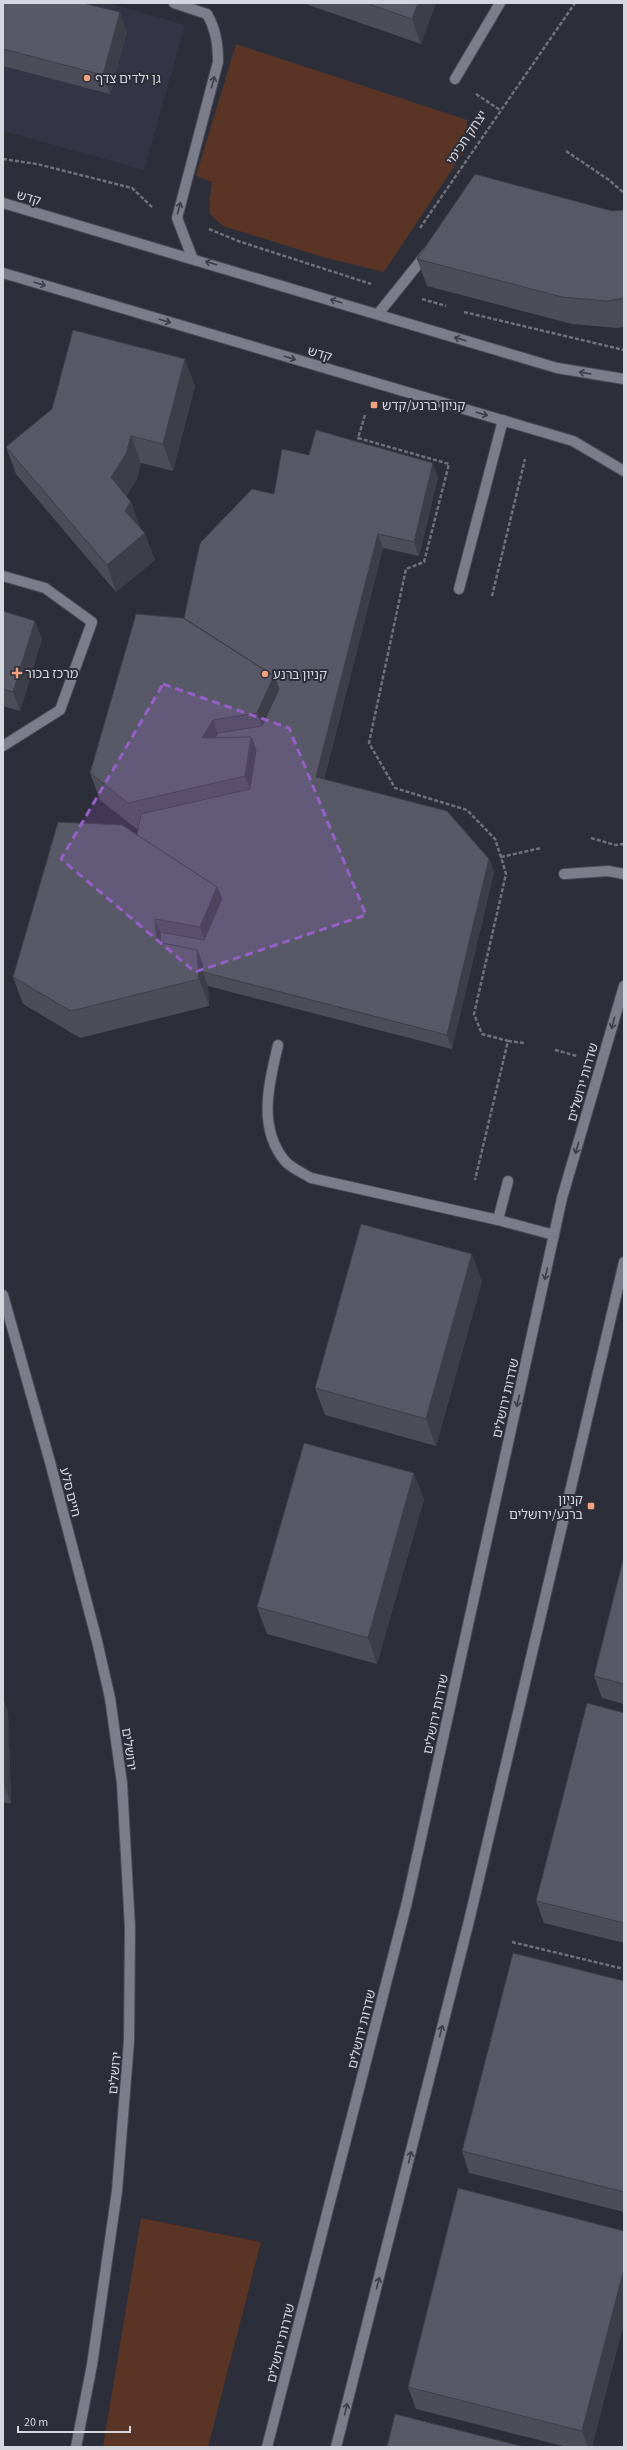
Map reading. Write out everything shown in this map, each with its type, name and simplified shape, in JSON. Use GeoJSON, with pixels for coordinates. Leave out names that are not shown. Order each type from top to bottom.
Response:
{"type":"FeatureCollection","features":[{"type":"Feature","properties":{"kind":"main road"},"geometry":{"type":"LineString","coordinates":[[174,3],[207,14],[214,27],[218,49],[218,62],[177,218],[192,257]]}},
{"type":"Feature","properties":{"kind":"main road"},"geometry":{"type":"LineString","coordinates":[[455,79],[500,3]]}},
{"type":"Feature","properties":{"kind":"main road","name":"קדש"},"geometry":{"type":"LineString","coordinates":[[3,203],[192,257],[557,368],[624,379]]}},
{"type":"Feature","properties":{"kind":"main road"},"geometry":{"type":"LineString","coordinates":[[378,314],[433,246]]}},
{"type":"Feature","properties":{"kind":"main road","name":"קדש"},"geometry":{"type":"LineString","coordinates":[[3,273],[573,441],[624,471]]}},
{"type":"Feature","properties":{"kind":"main road"},"geometry":{"type":"LineString","coordinates":[[459,589],[503,420]]}},
{"type":"Feature","properties":{"kind":"main road"},"geometry":{"type":"LineString","coordinates":[[3,576],[45,588],[92,622],[60,710],[3,746]]}},
{"type":"Feature","properties":{"kind":"main road"},"geometry":{"type":"LineString","coordinates":[[564,874],[608,871],[624,874]]}},
{"type":"Feature","properties":{"kind":"main road","name":"שדרות ירושלים"},"geometry":{"type":"LineString","coordinates":[[267,2447],[407,1902],[562,1198],[624,986]]}},
{"type":"Feature","properties":{"kind":"main road"},"geometry":{"type":"LineString","coordinates":[[278,1045],[270,1077],[266,1112],[270,1137],[286,1162],[311,1178],[498,1220],[554,1236]]}},
{"type":"Feature","properties":{"kind":"main road"},"geometry":{"type":"LineString","coordinates":[[498,1220],[508,1181]]}},
{"type":"Feature","properties":{"kind":"main road"},"geometry":{"type":"LineString","coordinates":[[336,2447],[471,1913],[624,1262]]}},
{"type":"Feature","properties":{"kind":"main road","name":"חיים סלע"},"geometry":{"type":"LineString","coordinates":[[3,1295],[50,1462],[110,1698]]}},
{"type":"Feature","properties":{"kind":"main road","name":"ירושלים"},"geometry":{"type":"LineString","coordinates":[[76,2447],[92,2365],[117,2191],[129,2041],[130,1928],[122,1784],[110,1698]]}},
{"type":"Feature","properties":{"kind":"path","name":"יצחק חכימי"},"geometry":{"type":"LineString","coordinates":[[419,230],[500,110],[560,27],[575,3]]}},
{"type":"Feature","properties":{"kind":"path"},"geometry":{"type":"LineString","coordinates":[[455,79],[500,110]]}},
{"type":"Feature","properties":{"kind":"path"},"geometry":{"type":"LineString","coordinates":[[566,151],[610,180],[624,193]]}},
{"type":"Feature","properties":{"kind":"path"},"geometry":{"type":"LineString","coordinates":[[3,159],[37,164],[132,188],[161,214],[195,223],[238,241],[448,307]]}},
{"type":"Feature","properties":{"kind":"path"},"geometry":{"type":"LineString","coordinates":[[462,311],[624,350]]}},
{"type":"Feature","properties":{"kind":"path"},"geometry":{"type":"LineString","coordinates":[[365,415],[358,438],[449,464],[424,562],[406,570],[369,743],[395,788],[467,810],[495,839],[506,874],[474,1014],[482,1034],[508,1041],[524,1043]]}},
{"type":"Feature","properties":{"kind":"path"},"geometry":{"type":"LineString","coordinates":[[492,596],[525,459]]}},
{"type":"Feature","properties":{"kind":"path"},"geometry":{"type":"LineString","coordinates":[[591,838],[615,845],[624,844]]}},
{"type":"Feature","properties":{"kind":"path"},"geometry":{"type":"LineString","coordinates":[[501,857],[541,848]]}},
{"type":"Feature","properties":{"kind":"path"},"geometry":{"type":"LineString","coordinates":[[475,1180],[508,1041]]}},
{"type":"Feature","properties":{"kind":"path"},"geometry":{"type":"LineString","coordinates":[[555,1050],[582,1058]]}},
{"type":"Feature","properties":{"kind":"path"},"geometry":{"type":"LineString","coordinates":[[512,1942],[624,1969]]}},
{"type":"Feature","properties":{"kind":"highlighted area"},"geometry":{"type":"Polygon","coordinates":[[[163,684],[289,728],[366,915],[195,972],[61,859],[163,684]]]}},
{"type":"Feature","properties":{"kind":"shaded area","name":"גן ילדים צדף"},"geometry":{"type":"Polygon","coordinates":[[[3,3],[108,3],[185,25],[144,170],[3,131],[3,3]]]}},
{"type":"Feature","properties":{"kind":"shaded area"},"geometry":{"type":"Polygon","coordinates":[[[236,44],[467,120],[465,150],[384,272],[323,257],[223,226],[210,214],[212,182],[196,176],[236,44]]]}},
{"type":"Feature","properties":{"kind":"shaded area"},"geometry":{"type":"Polygon","coordinates":[[[141,2218],[261,2242],[208,2447],[103,2447],[141,2218]]]}},
{"type":"Feature","properties":{"kind":"building"},"geometry":{"type":"Polygon","coordinates":[[[3,3],[83,3],[120,12],[103,75],[3,49],[3,3]]]}},
{"type":"Feature","properties":{"kind":"building"},"geometry":{"type":"Polygon","coordinates":[[[366,3],[418,3],[412,19],[366,3]]]}},
{"type":"Feature","properties":{"kind":"building"},"geometry":{"type":"Polygon","coordinates":[[[475,174],[612,211],[624,210],[624,298],[607,301],[562,297],[417,259],[475,174]]]}},
{"type":"Feature","properties":{"kind":"building"},"geometry":{"type":"Polygon","coordinates":[[[73,330],[185,359],[163,444],[131,436],[126,454],[111,477],[131,502],[125,511],[145,533],[107,565],[6,447],[52,409],[73,330]]]}},
{"type":"Feature","properties":{"kind":"building","name":"קניון ברנע"},"geometry":{"type":"Polygon","coordinates":[[[316,430],[433,463],[414,542],[378,534],[316,777],[447,811],[489,859],[447,1035],[203,972],[202,963],[197,950],[161,943],[160,932],[204,940],[222,899],[217,887],[137,835],[141,814],[250,789],[256,750],[251,737],[215,738],[218,733],[262,726],[279,689],[274,676],[184,618],[200,543],[252,489],[274,494],[282,449],[309,455],[316,430]]]}},
{"type":"Feature","properties":{"kind":"building"},"geometry":{"type":"Polygon","coordinates":[[[3,611],[35,621],[13,692],[3,689],[3,611]]]}},
{"type":"Feature","properties":{"kind":"building"},"geometry":{"type":"Polygon","coordinates":[[[136,614],[183,618],[274,676],[257,713],[213,720],[202,738],[251,737],[245,776],[128,803],[90,773],[136,614]]]}},
{"type":"Feature","properties":{"kind":"building"},"geometry":{"type":"Polygon","coordinates":[[[58,822],[122,825],[217,887],[200,927],[155,919],[157,942],[197,950],[199,979],[71,1011],[13,977],[58,822]]]}},
{"type":"Feature","properties":{"kind":"building"},"geometry":{"type":"Polygon","coordinates":[[[361,1224],[472,1254],[426,1419],[315,1388],[361,1224]]]}},
{"type":"Feature","properties":{"kind":"building"},"geometry":{"type":"Polygon","coordinates":[[[304,1443],[414,1473],[368,1638],[257,1607],[304,1443]]]}},
{"type":"Feature","properties":{"kind":"building"},"geometry":{"type":"Polygon","coordinates":[[[624,1556],[624,1684],[594,1676],[624,1556]]]}},
{"type":"Feature","properties":{"kind":"building"},"geometry":{"type":"Polygon","coordinates":[[[587,1703],[624,1713],[624,1923],[536,1901],[587,1703]]]}},
{"type":"Feature","properties":{"kind":"building"},"geometry":{"type":"Polygon","coordinates":[[[3,1747],[4,1784],[3,1785],[3,1747]]]}},
{"type":"Feature","properties":{"kind":"building"},"geometry":{"type":"Polygon","coordinates":[[[513,1953],[624,1981],[624,2192],[462,2151],[513,1953]]]}},
{"type":"Feature","properties":{"kind":"building"},"geometry":{"type":"Polygon","coordinates":[[[458,2188],[624,2231],[624,2269],[582,2431],[408,2387],[458,2188]]]}},
{"type":"Feature","properties":{"kind":"building"},"geometry":{"type":"Polygon","coordinates":[[[395,2414],[525,2447],[387,2447],[395,2414]]]}},
{"type":"Feature","properties":{"kind":"place","name":"גן ילדים צדף"},"geometry":{"type":"Point","coordinates":[87,78]}},
{"type":"Feature","properties":{"kind":"place","name":"קניון ברנע/קדש"},"geometry":{"type":"Point","coordinates":[374,405]}},
{"type":"Feature","properties":{"kind":"place","name":"מרכז בכור"},"geometry":{"type":"Point","coordinates":[17,673]}},
{"type":"Feature","properties":{"kind":"place","name":"קניון ברנע"},"geometry":{"type":"Point","coordinates":[265,674]}},
{"type":"Feature","properties":{"kind":"place","name":"קניון ברנע/ירושלים"},"geometry":{"type":"Point","coordinates":[591,1506]}}]}
